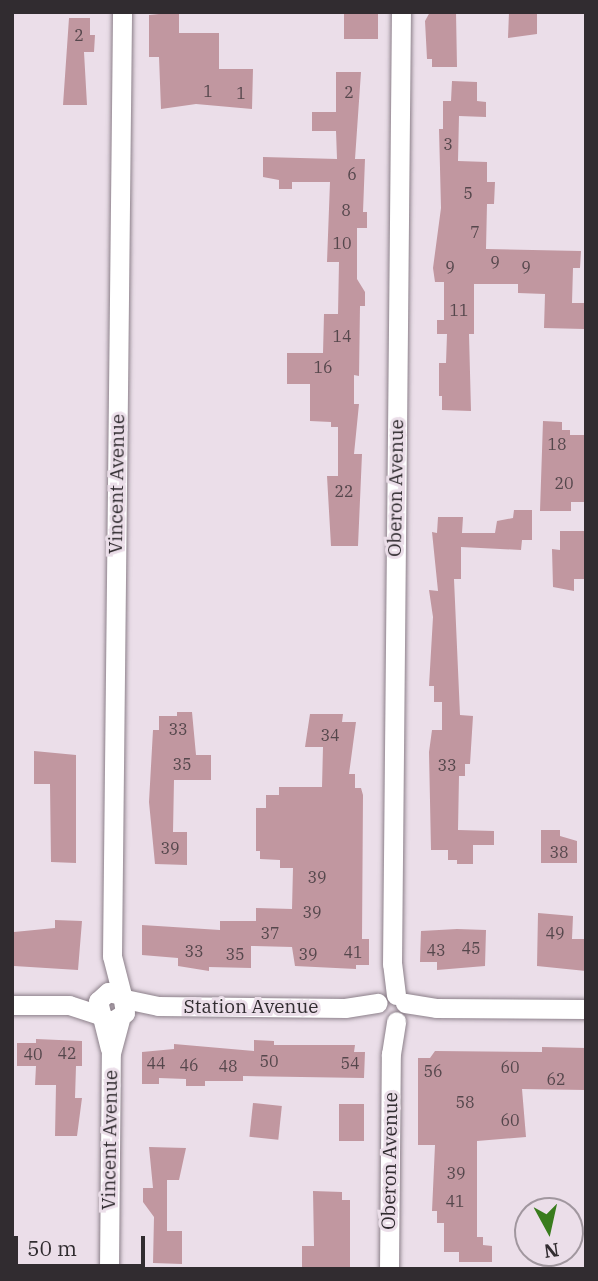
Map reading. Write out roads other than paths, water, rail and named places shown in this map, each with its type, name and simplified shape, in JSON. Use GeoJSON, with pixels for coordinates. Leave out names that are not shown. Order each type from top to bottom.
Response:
{"type":"FeatureCollection","features":[{"type":"Feature","properties":{"kind":"street","name":"Vincent Avenue"},"geometry":{"type":"LineString","coordinates":[[109,1269],[122,12]]}},
{"type":"Feature","properties":{"kind":"street","name":"Oberon Avenue"},"geometry":{"type":"LineString","coordinates":[[389,1269],[401,12]]}},
{"type":"Feature","properties":{"kind":"street","name":"Station Avenue"},"geometry":{"type":"LineString","coordinates":[[12,1005],[586,1009]]}}]}
